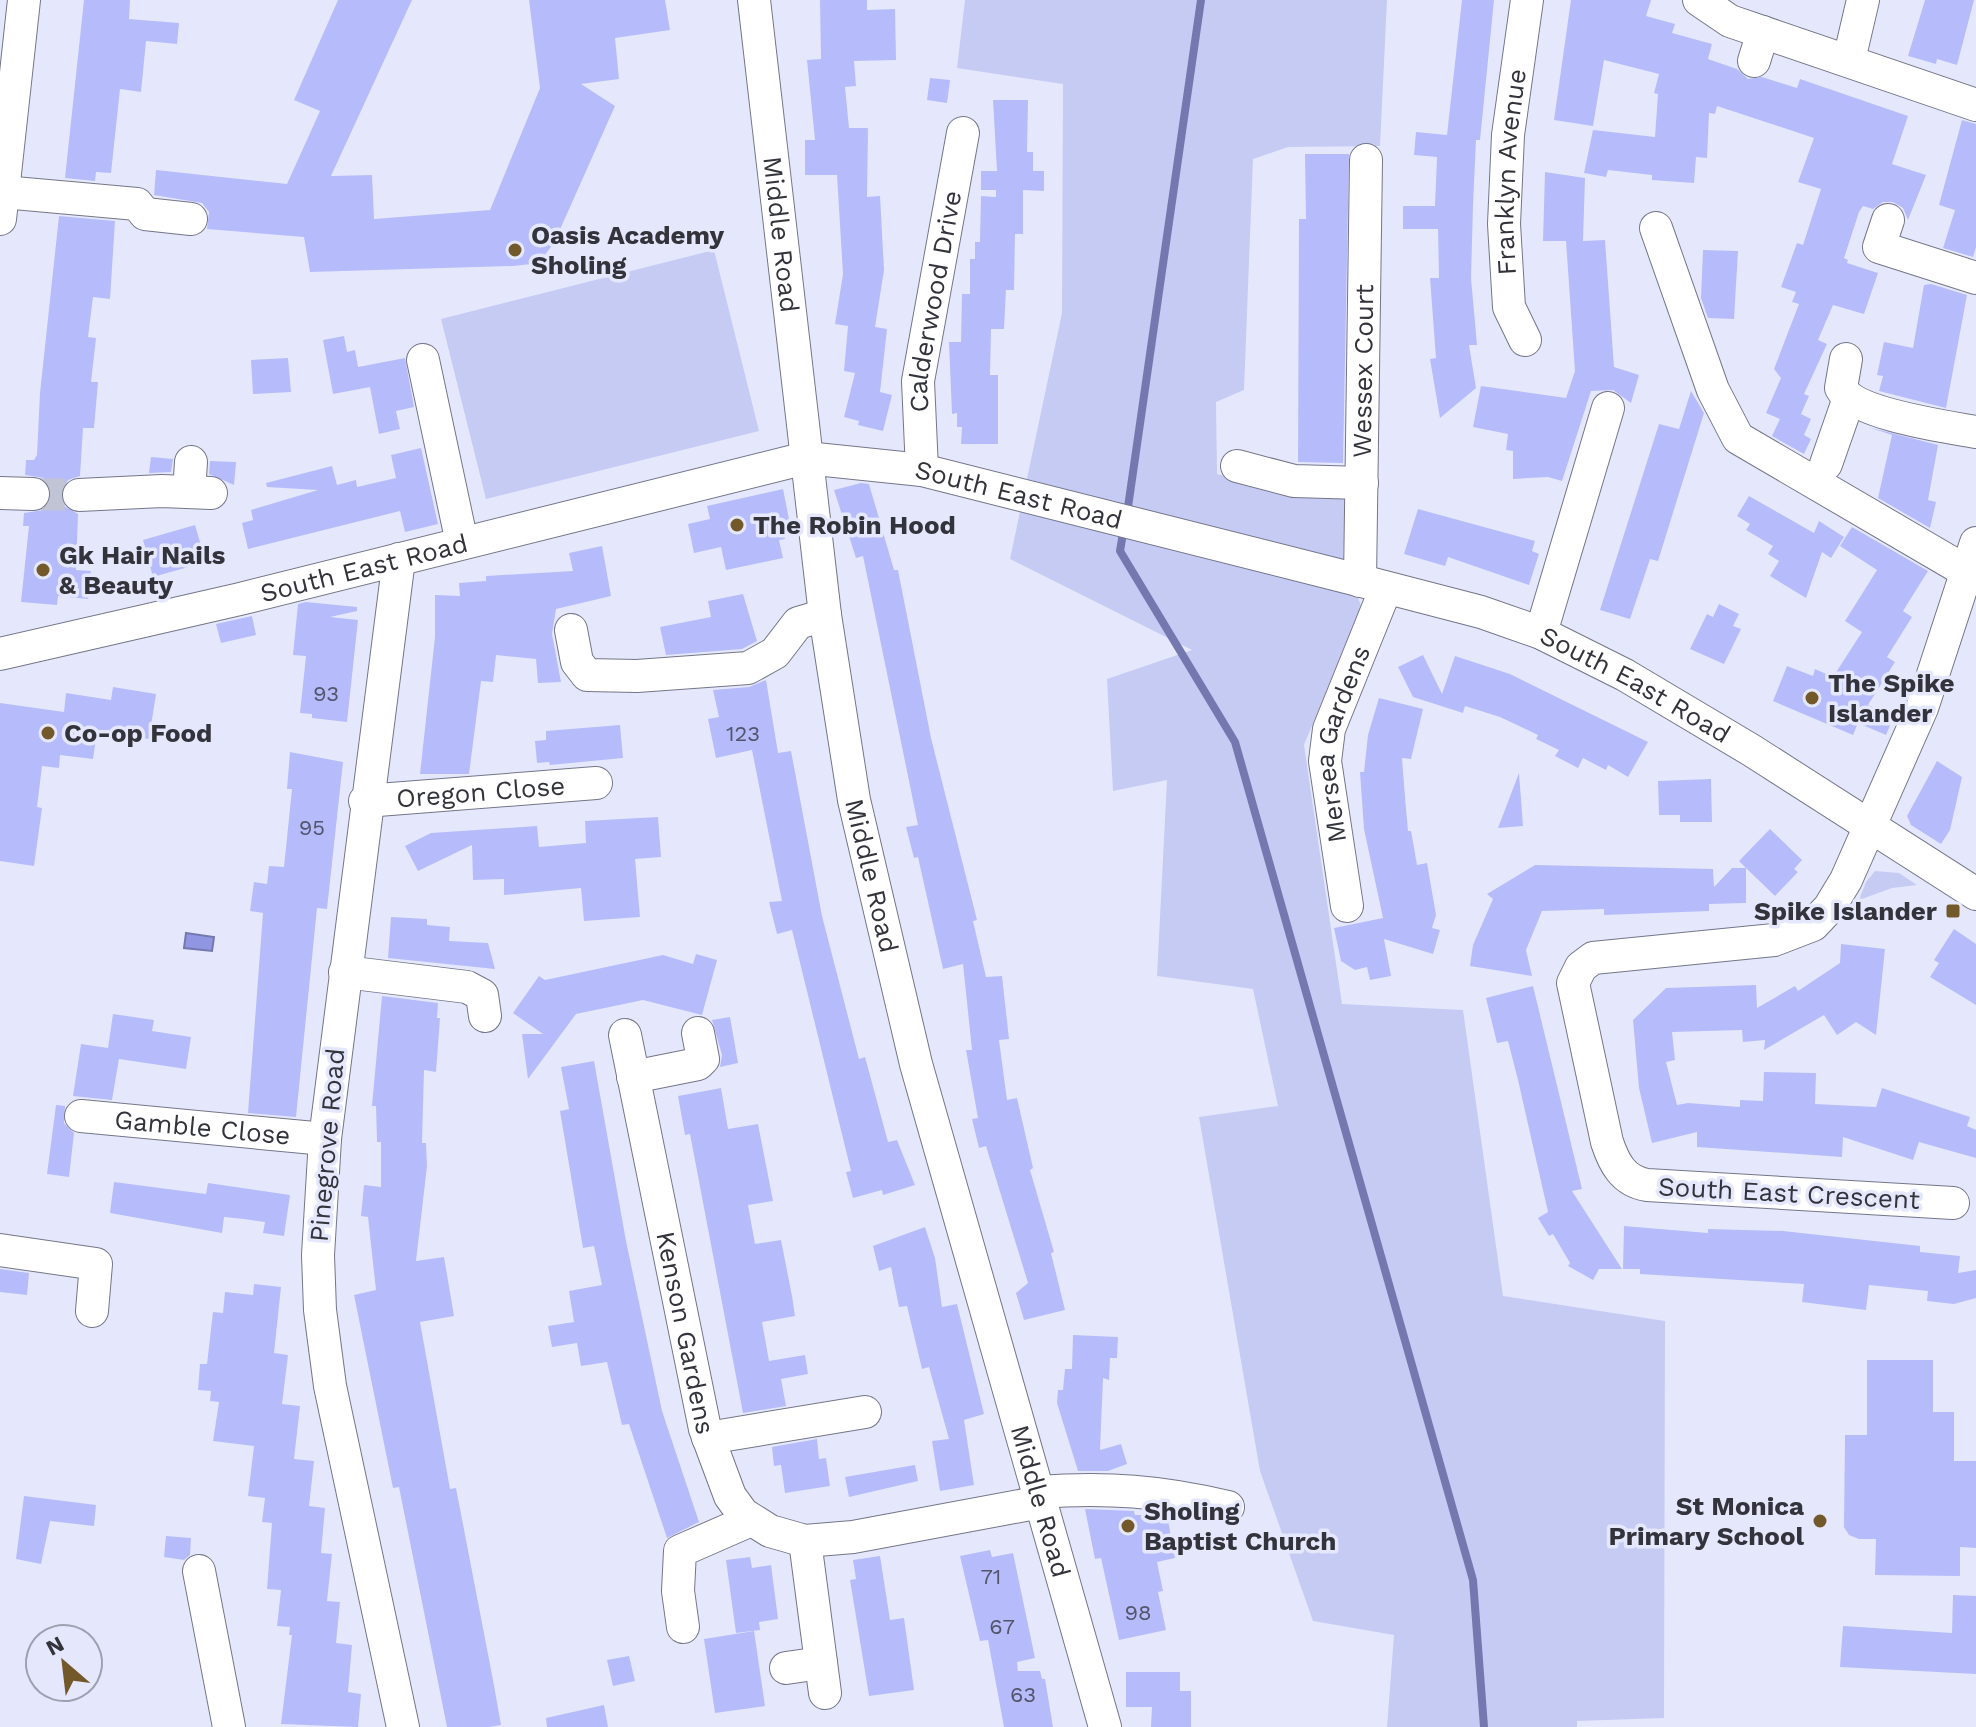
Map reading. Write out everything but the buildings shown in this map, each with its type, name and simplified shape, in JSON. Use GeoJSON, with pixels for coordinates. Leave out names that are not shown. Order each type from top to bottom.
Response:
{"type":"FeatureCollection","features":[{"type":"Feature","properties":{"kind":"street"},"geometry":{"type":"LineString","coordinates":[[24,0],[2,205],[137,204],[145,214],[191,219]]}},
{"type":"Feature","properties":{"kind":"street","name":"Middle Road"},"geometry":{"type":"LineString","coordinates":[[754,0],[825,615],[854,800],[916,1064],[1105,1727]]}},
{"type":"Feature","properties":{"kind":"street","name":"Franklyn Avenue"},"geometry":{"type":"LineString","coordinates":[[1525,340],[1509,307],[1504,224],[1507,144],[1527,0]]}},
{"type":"Feature","properties":{"kind":"street"},"geometry":{"type":"LineString","coordinates":[[1699,0],[1759,46],[1849,60],[1976,105]]}},
{"type":"Feature","properties":{"kind":"street"},"geometry":{"type":"LineString","coordinates":[[1849,60],[1863,0]]}},
{"type":"Feature","properties":{"kind":"street","name":"Calderwood Drive"},"geometry":{"type":"LineString","coordinates":[[922,470],[918,381],[963,133]]}},
{"type":"Feature","properties":{"kind":"street","name":"Wessex Court"},"geometry":{"type":"LineString","coordinates":[[1366,160],[1362,483],[1373,584]]}},
{"type":"Feature","properties":{"kind":"street"},"geometry":{"type":"LineString","coordinates":[[1888,220],[1879,247],[1976,278]]}},
{"type":"Feature","properties":{"kind":"street"},"geometry":{"type":"LineString","coordinates":[[1656,228],[1713,390],[1738,438],[1972,558]]}},
{"type":"Feature","properties":{"kind":"street"},"geometry":{"type":"LineString","coordinates":[[1846,359],[1841,388],[1849,398],[1909,418],[1976,432]]}},
{"type":"Feature","properties":{"kind":"street"},"geometry":{"type":"LineString","coordinates":[[423,360],[462,543]]}},
{"type":"Feature","properties":{"kind":"street"},"geometry":{"type":"LineString","coordinates":[[1826,464],[1849,398]]}},
{"type":"Feature","properties":{"kind":"street"},"geometry":{"type":"LineString","coordinates":[[1541,633],[1608,408]]}},
{"type":"Feature","properties":{"kind":"street","name":"South East Road"},"geometry":{"type":"LineString","coordinates":[[0,654],[806,458],[922,470],[1481,612],[1541,633],[1625,675],[1976,894]]}},
{"type":"Feature","properties":{"kind":"street"},"geometry":{"type":"LineString","coordinates":[[1237,466],[1294,481],[1362,483]]}},
{"type":"Feature","properties":{"kind":"street"},"geometry":{"type":"LineString","coordinates":[[79,495],[197,483]]}},
{"type":"Feature","properties":{"kind":"street"},"geometry":{"type":"LineString","coordinates":[[0,493],[33,494]]}},
{"type":"Feature","properties":{"kind":"street","name":"South East Crescent"},"geometry":{"type":"LineString","coordinates":[[1953,1203],[1639,1184],[1625,1176],[1615,1162],[1604,1128],[1573,991],[1574,978],[1581,967],[1601,956],[1774,940],[1801,932],[1822,917],[1837,896],[1922,708],[1972,558]]}},
{"type":"Feature","properties":{"kind":"street","name":"Pinegrove Road"},"geometry":{"type":"LineString","coordinates":[[399,559],[365,801],[325,1139],[318,1255],[327,1364],[403,1727]]}},
{"type":"Feature","properties":{"kind":"street","name":"Mersea Gardens"},"geometry":{"type":"LineString","coordinates":[[1347,906],[1325,761],[1329,729],[1373,584]]}},
{"type":"Feature","properties":{"kind":"street"},"geometry":{"type":"LineString","coordinates":[[571,630],[577,662],[587,675],[637,676],[748,668],[775,653],[798,623],[825,615]]}},
{"type":"Feature","properties":{"kind":"street","name":"Oregon Close"},"geometry":{"type":"LineString","coordinates":[[365,801],[596,783]]}},
{"type":"Feature","properties":{"kind":"street"},"geometry":{"type":"LineString","coordinates":[[345,972],[467,987],[482,995],[485,1016]]}},
{"type":"Feature","properties":{"kind":"street"},"geometry":{"type":"LineString","coordinates":[[633,1077],[670,1070],[703,1059],[698,1033]]}},
{"type":"Feature","properties":{"kind":"street","name":"Kenson Gardens"},"geometry":{"type":"LineString","coordinates":[[625,1035],[708,1438],[730,1496],[751,1520],[770,1531],[805,1541],[853,1537],[1094,1488],[1161,1491],[1228,1507]]}},
{"type":"Feature","properties":{"kind":"street","name":"Gamble Close"},"geometry":{"type":"LineString","coordinates":[[81,1116],[325,1139]]}},
{"type":"Feature","properties":{"kind":"street"},"geometry":{"type":"LineString","coordinates":[[0,1250],[96,1264],[92,1311]]}},
{"type":"Feature","properties":{"kind":"street"},"geometry":{"type":"LineString","coordinates":[[708,1438],[865,1412]]}},
{"type":"Feature","properties":{"kind":"street"},"geometry":{"type":"LineString","coordinates":[[683,1627],[678,1591],[680,1551],[751,1520]]}},
{"type":"Feature","properties":{"kind":"street"},"geometry":{"type":"LineString","coordinates":[[786,1668],[823,1678],[805,1541]]}},
{"type":"Feature","properties":{"kind":"street"},"geometry":{"type":"LineString","coordinates":[[199,1571],[229,1727]]}},
{"type":"Feature","properties":{"kind":"shaded area"},"geometry":{"type":"Polygon","coordinates":[[[965,0],[1387,0],[1380,146],[1288,147],[1253,159],[1244,390],[1216,402],[1217,474],[1295,493],[1348,494],[1343,555],[1361,606],[1304,745],[1342,1004],[1463,1010],[1503,1296],[1665,1321],[1664,1718],[1577,1721],[1577,1727],[1387,1727],[1394,1635],[1313,1621],[1260,1471],[1199,1117],[1278,1106],[1253,989],[1157,976],[1167,780],[1113,791],[1107,679],[1192,650],[1010,559],[1062,313],[1063,84],[957,68],[965,0]]]}},
{"type":"Feature","properties":{"kind":"shaded area"},"geometry":{"type":"Polygon","coordinates":[[[714,250],[759,431],[486,499],[441,319],[714,250]]]}},
{"type":"Feature","properties":{"kind":"shaded area"},"geometry":{"type":"Polygon","coordinates":[[[1875,871],[1899,873],[1917,885],[1892,888],[1859,900],[1866,882],[1875,871]]]}},
{"type":"Feature","properties":{"kind":"water"},"geometry":{"type":"Polygon","coordinates":[[[186,933],[214,937],[212,951],[184,948],[186,933]]]}},
{"type":"Feature","properties":{"kind":"waterway"},"geometry":{"type":"LineString","coordinates":[[1127,514],[1201,0]]}},
{"type":"Feature","properties":{"kind":"waterway"},"geometry":{"type":"LineString","coordinates":[[1124,527],[1120,551],[1235,742],[1473,1580],[1484,1727]]}},
{"type":"Feature","properties":{"kind":"tunnel"},"geometry":{"type":"LineString","coordinates":[[33,494],[79,495]]}},
{"type":"Feature","properties":{"kind":"place","name":"Oasis Academy Sholing"},"geometry":{"type":"Point","coordinates":[515,250]}},
{"type":"Feature","properties":{"kind":"place","name":"The Robin Hood"},"geometry":{"type":"Point","coordinates":[737,525]}},
{"type":"Feature","properties":{"kind":"place","name":"Gk Hair Nails & Beauty"},"geometry":{"type":"Point","coordinates":[43,570]}},
{"type":"Feature","properties":{"kind":"place","name":"The Spike Islander"},"geometry":{"type":"Point","coordinates":[1812,698]}},
{"type":"Feature","properties":{"kind":"place","name":"Co-op Food"},"geometry":{"type":"Point","coordinates":[48,733]}},
{"type":"Feature","properties":{"kind":"place","name":"Spike Islander"},"geometry":{"type":"Point","coordinates":[1953,911]}},
{"type":"Feature","properties":{"kind":"place","name":"St Monica Primary School"},"geometry":{"type":"Point","coordinates":[1820,1521]}},
{"type":"Feature","properties":{"kind":"place","name":"Sholing Baptist Church"},"geometry":{"type":"Point","coordinates":[1128,1526]}}]}
